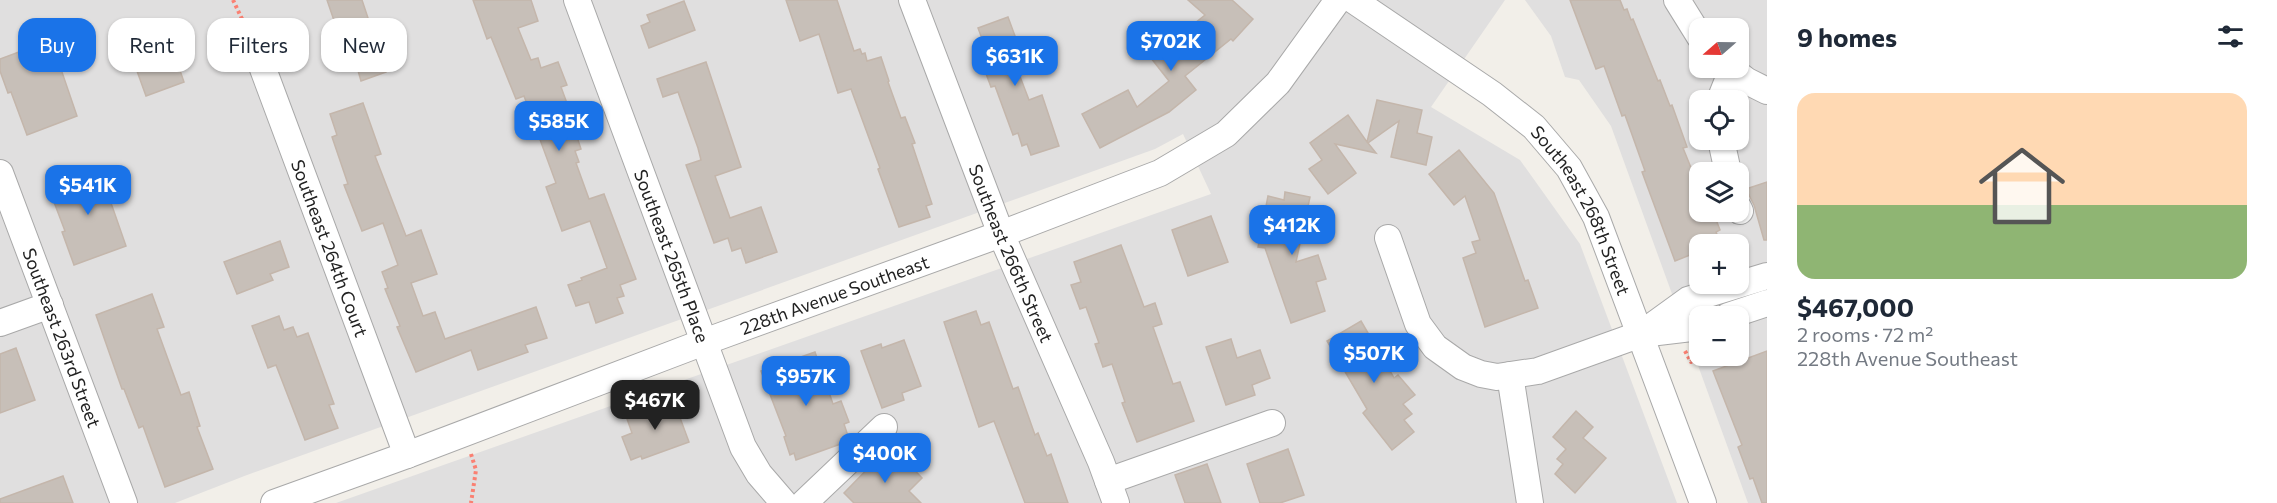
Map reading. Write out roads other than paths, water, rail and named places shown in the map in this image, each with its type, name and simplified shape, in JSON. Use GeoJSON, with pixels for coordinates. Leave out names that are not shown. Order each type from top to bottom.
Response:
{"type":"FeatureCollection","features":[{"type":"Feature","properties":{"kind":"street","name":"Southeast 265th Place"},"geometry":{"type":"LineString","coordinates":[[577,0],[743,447],[759,474],[784,503]]}},
{"type":"Feature","properties":{"kind":"street","name":"Southeast 266th Street"},"geometry":{"type":"LineString","coordinates":[[912,0],[1000,234],[1112,492]]}},
{"type":"Feature","properties":{"kind":"street","name":"228th Avenue Southeast"},"geometry":{"type":"LineString","coordinates":[[274,503],[1160,173],[1226,134],[1278,83],[1338,0]]}},
{"type":"Feature","properties":{"kind":"street","name":"Southeast 268th Street"},"geometry":{"type":"LineString","coordinates":[[1353,0],[1492,94],[1534,127],[1569,168],[1596,217],[1703,503]]}},
{"type":"Feature","properties":{"kind":"street"},"geometry":{"type":"LineString","coordinates":[[1677,0],[1689,19]]}},
{"type":"Feature","properties":{"kind":"street","name":"Southeast 264th Court"},"geometry":{"type":"LineString","coordinates":[[264,72],[407,455]]}},
{"type":"Feature","properties":{"kind":"street"},"geometry":{"type":"LineString","coordinates":[[1743,78],[1767,91]]}},
{"type":"Feature","properties":{"kind":"street","name":"Southeast 263rd Street"},"geometry":{"type":"LineString","coordinates":[[0,173],[124,503]]}},
{"type":"Feature","properties":{"kind":"street"},"geometry":{"type":"LineString","coordinates":[[1388,238],[1418,324],[1435,347],[1463,367],[1481,374],[1497,376],[1538,370],[1641,334],[1689,328]]}},
{"type":"Feature","properties":{"kind":"street"},"geometry":{"type":"LineString","coordinates":[[1641,334],[1688,300],[1767,276]]}},
{"type":"Feature","properties":{"kind":"street"},"geometry":{"type":"LineString","coordinates":[[1749,309],[1767,303]]}},
{"type":"Feature","properties":{"kind":"street"},"geometry":{"type":"LineString","coordinates":[[0,323],[50,305]]}},
{"type":"Feature","properties":{"kind":"street"},"geometry":{"type":"LineString","coordinates":[[1510,375],[1530,503]]}},
{"type":"Feature","properties":{"kind":"street"},"geometry":{"type":"LineString","coordinates":[[1112,492],[1272,423]]}},
{"type":"Feature","properties":{"kind":"street"},"geometry":{"type":"LineString","coordinates":[[804,503],[884,427]]}}]}
